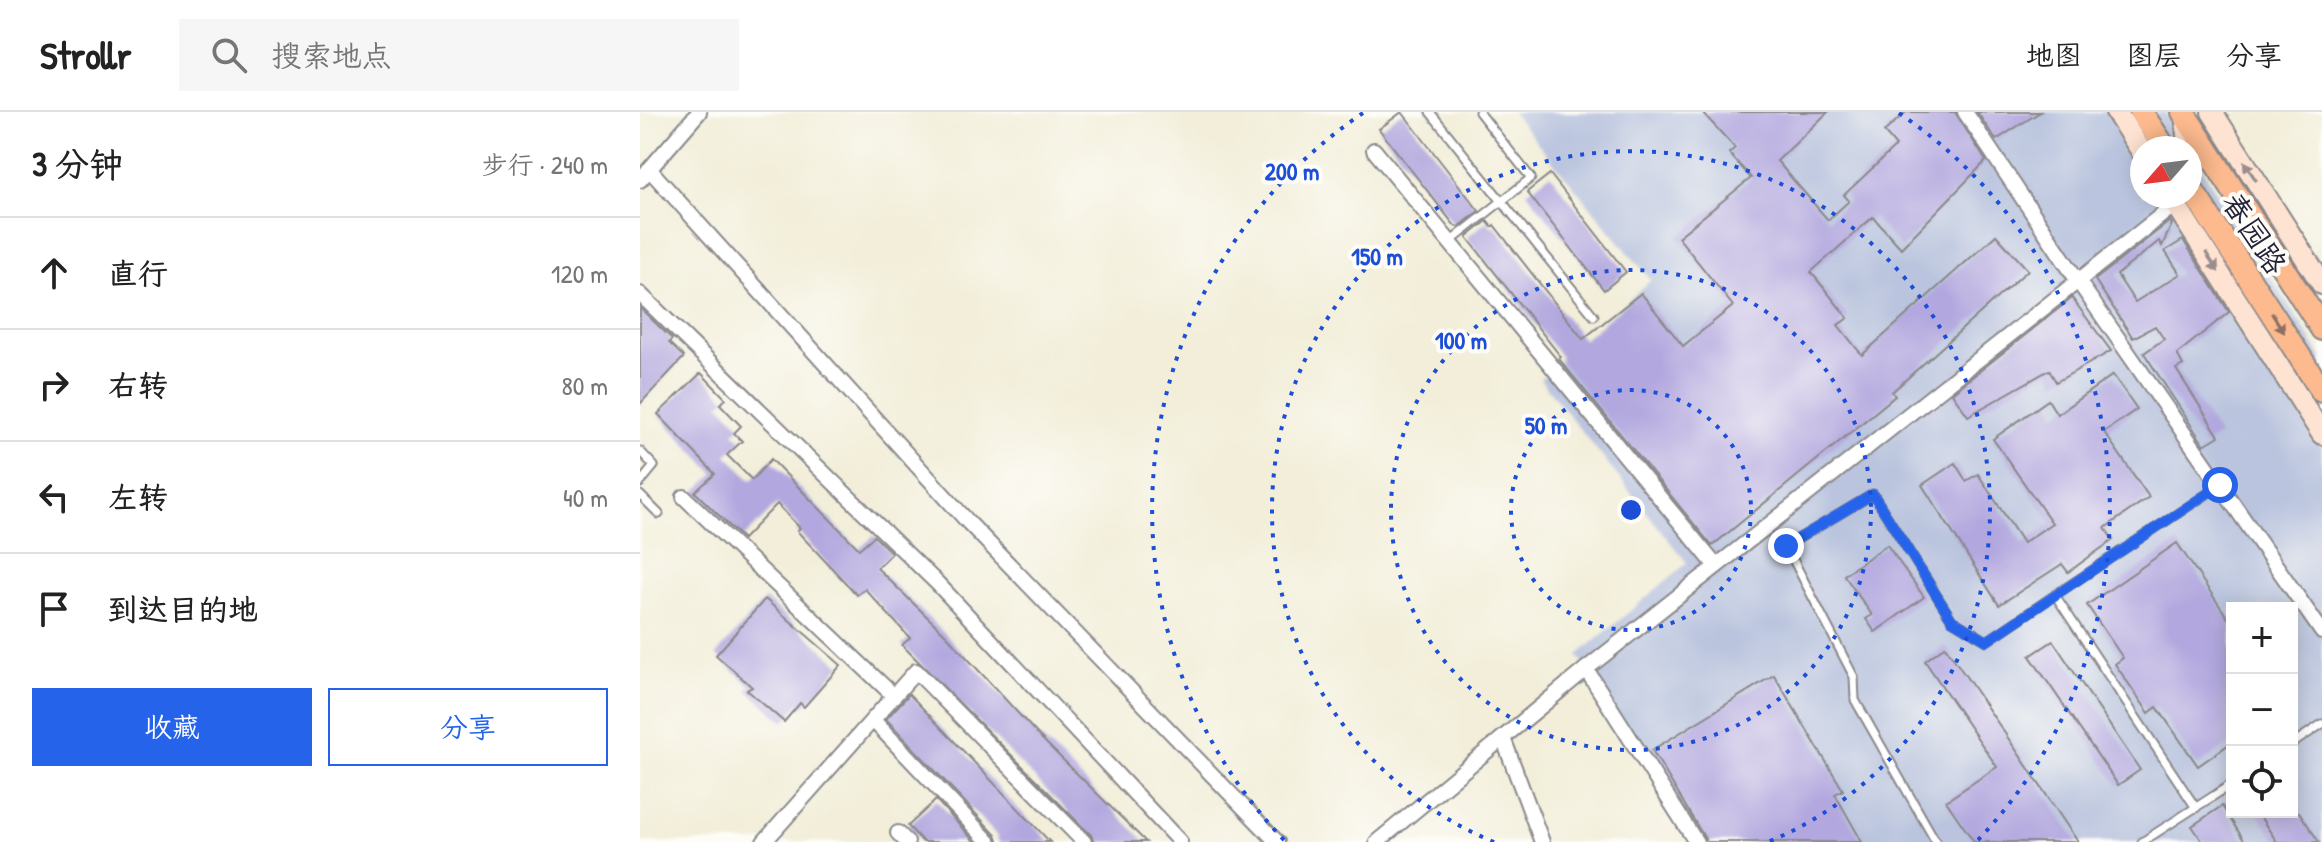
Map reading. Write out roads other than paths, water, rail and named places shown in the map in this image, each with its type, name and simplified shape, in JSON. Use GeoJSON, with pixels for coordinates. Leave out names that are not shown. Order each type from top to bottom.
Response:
{"type":"FeatureCollection","features":[{"type":"Feature","properties":{"kind":"main road"},"geometry":{"type":"LineString","coordinates":[[2141,112],[2157,136]]}},
{"type":"Feature","properties":{"kind":"main road","name":"春园路"},"geometry":{"type":"LineString","coordinates":[[2185,112],[2322,329]]}},
{"type":"Feature","properties":{"kind":"main road","name":"春园路"},"geometry":{"type":"LineString","coordinates":[[2197,208],[2322,391]]}},
{"type":"Feature","properties":{"kind":"street"},"geometry":{"type":"LineString","coordinates":[[699,112],[645,175],[969,523],[1277,842]]}},
{"type":"Feature","properties":{"kind":"street"},"geometry":{"type":"LineString","coordinates":[[1965,112],[2078,281],[2322,632]]}},
{"type":"Feature","properties":{"kind":"street"},"geometry":{"type":"LineString","coordinates":[[2116,112],[2132,136]]}},
{"type":"Feature","properties":{"kind":"street"},"geometry":{"type":"LineString","coordinates":[[2185,112],[2187,136]]}},
{"type":"Feature","properties":{"kind":"street"},"geometry":{"type":"LineString","coordinates":[[2212,112],[2322,284]]}},
{"type":"Feature","properties":{"kind":"street"},"geometry":{"type":"LineString","coordinates":[[1374,150],[1716,566]]}},
{"type":"Feature","properties":{"kind":"street"},"geometry":{"type":"LineString","coordinates":[[1377,842],[1586,669],[2078,281],[2165,208]]}},
{"type":"Feature","properties":{"kind":"street"},"geometry":{"type":"LineString","coordinates":[[2195,208],[2322,434]]}},
{"type":"Feature","properties":{"kind":"street"},"geometry":{"type":"LineString","coordinates":[[640,294],[938,584],[1180,842]]}},
{"type":"Feature","properties":{"kind":"street"},"geometry":{"type":"LineString","coordinates":[[684,497],[894,696]]}},
{"type":"Feature","properties":{"kind":"street"},"geometry":{"type":"LineString","coordinates":[[1586,669],[1696,842]]}},
{"type":"Feature","properties":{"kind":"street"},"geometry":{"type":"LineString","coordinates":[[764,842],[916,671],[1074,839]]}},
{"type":"Feature","properties":{"kind":"street"},"geometry":{"type":"LineString","coordinates":[[873,720],[989,842]]}},
{"type":"Feature","properties":{"kind":"street"},"geometry":{"type":"LineString","coordinates":[[1503,738],[1542,842]]}},
{"type":"Feature","properties":{"kind":"lane"},"geometry":{"type":"LineString","coordinates":[[1430,112],[1594,316]]}},
{"type":"Feature","properties":{"kind":"lane"},"geometry":{"type":"LineString","coordinates":[[1450,242],[1531,178],[1479,112]]}},
{"type":"Feature","properties":{"kind":"lane"},"geometry":{"type":"LineString","coordinates":[[640,451],[654,466],[640,483]]}},
{"type":"Feature","properties":{"kind":"lane"},"geometry":{"type":"LineString","coordinates":[[1936,842],[1855,700],[1854,677],[1786,546],[1873,494],[1952,620],[1987,641],[2220,485]]}},
{"type":"Feature","properties":{"kind":"lane"},"geometry":{"type":"LineString","coordinates":[[640,495],[659,514]]}},
{"type":"Feature","properties":{"kind":"lane"},"geometry":{"type":"LineString","coordinates":[[2055,595],[2196,808]]}},
{"type":"Feature","properties":{"kind":"lane"},"geometry":{"type":"LineString","coordinates":[[2298,740],[2322,724]]}},
{"type":"Feature","properties":{"kind":"lane"},"geometry":{"type":"LineString","coordinates":[[2142,842],[2226,788]]}}]}
